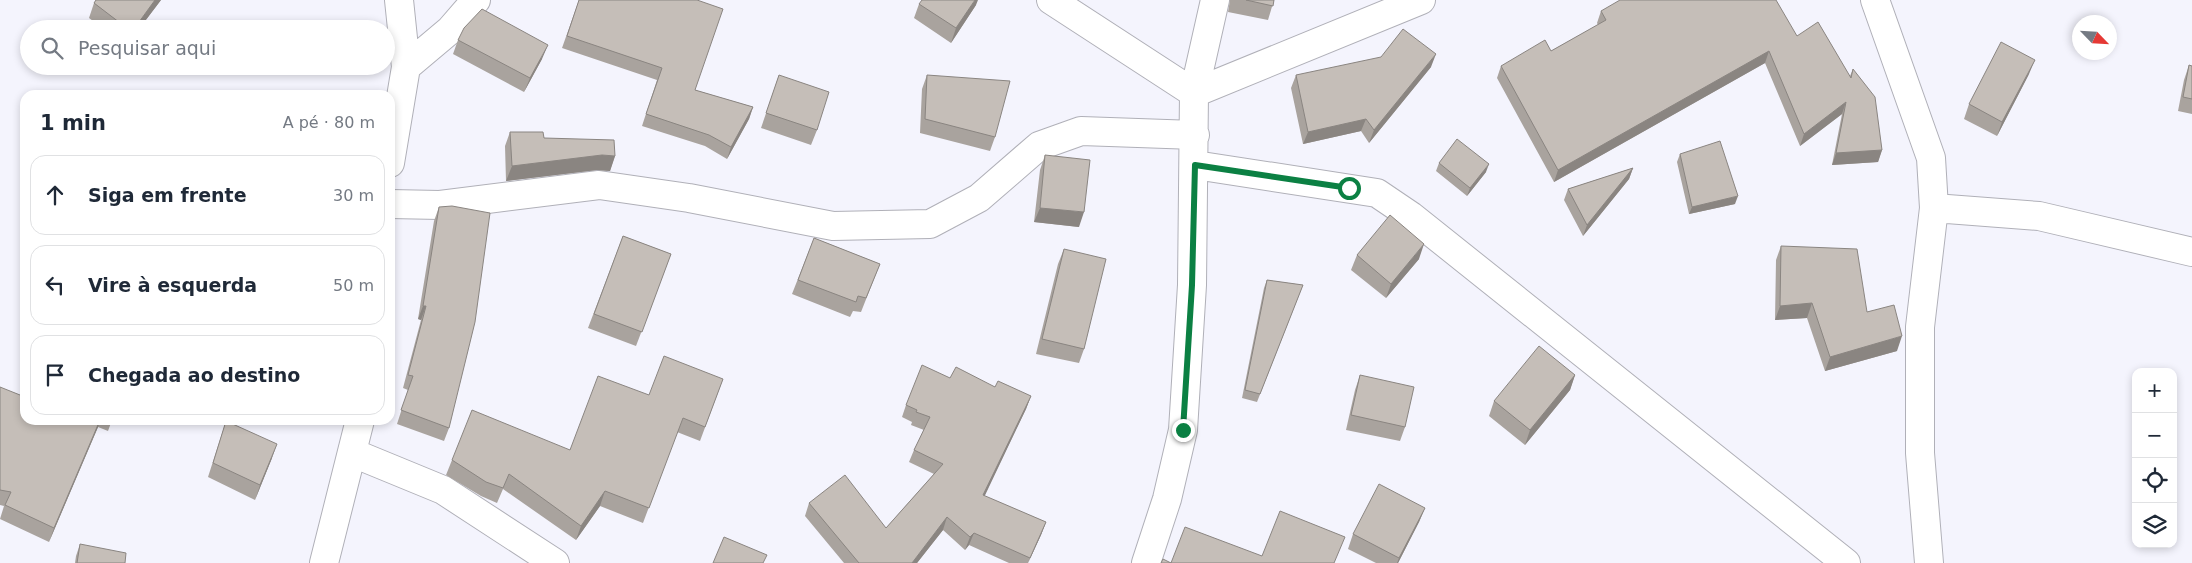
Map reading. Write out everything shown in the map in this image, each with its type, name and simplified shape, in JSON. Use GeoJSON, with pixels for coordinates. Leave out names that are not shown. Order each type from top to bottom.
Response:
{"type":"FeatureCollection","features":[{"type":"Feature","properties":{"kind":"street"},"geometry":{"type":"LineString","coordinates":[[395,133],[406,67],[399,0]]}},
{"type":"Feature","properties":{"kind":"street"},"geometry":{"type":"LineString","coordinates":[[406,67],[450,30],[476,0]]}},
{"type":"Feature","properties":{"kind":"street"},"geometry":{"type":"LineString","coordinates":[[1051,0],[1194,93]]}},
{"type":"Feature","properties":{"kind":"street"},"geometry":{"type":"LineString","coordinates":[[1146,563],[1168,499],[1183,430],[1192,285],[1195,165],[1194,93],[1216,0]]}},
{"type":"Feature","properties":{"kind":"street"},"geometry":{"type":"LineString","coordinates":[[1194,93],[1422,0]]}},
{"type":"Feature","properties":{"kind":"street"},"geometry":{"type":"LineString","coordinates":[[1875,0],[1931,158],[1934,208],[1920,327],[1920,454],[1929,563]]}},
{"type":"Feature","properties":{"kind":"street"},"geometry":{"type":"LineString","coordinates":[[395,204],[440,205],[598,185],[689,198],[833,226],[930,224],[979,198],[1039,146],[1081,131],[1194,135]]}},
{"type":"Feature","properties":{"kind":"street"},"geometry":{"type":"LineString","coordinates":[[1195,165],[1377,193],[1411,216],[1846,563]]}},
{"type":"Feature","properties":{"kind":"street"},"geometry":{"type":"LineString","coordinates":[[1934,208],[2040,216],[2192,252]]}},
{"type":"Feature","properties":{"kind":"street"},"geometry":{"type":"LineString","coordinates":[[324,563],[359,425]]}},
{"type":"Feature","properties":{"kind":"street"},"geometry":{"type":"LineString","coordinates":[[353,453],[442,490],[555,563]]}},
{"type":"Feature","properties":{"kind":"building"},"geometry":{"type":"Polygon","coordinates":[[[96,0],[155,0],[141,20],[116,20],[94,3],[96,0]]]}},
{"type":"Feature","properties":{"kind":"building"},"geometry":{"type":"Polygon","coordinates":[[[579,0],[697,0],[723,9],[695,90],[753,107],[731,147],[709,135],[646,114],[662,68],[567,36],[579,0]]]}},
{"type":"Feature","properties":{"kind":"building"},"geometry":{"type":"Polygon","coordinates":[[[922,0],[975,0],[956,28],[919,4],[922,0]]]}},
{"type":"Feature","properties":{"kind":"building"},"geometry":{"type":"Polygon","coordinates":[[[1246,0],[1274,0],[1273,6],[1246,0]]]}},
{"type":"Feature","properties":{"kind":"building"},"geometry":{"type":"Polygon","coordinates":[[[1620,0],[1776,0],[1797,36],[1818,22],[1851,78],[1853,69],[1875,97],[1882,150],[1836,153],[1846,102],[1804,134],[1769,51],[1558,170],[1501,66],[1545,40],[1551,51],[1606,20],[1601,11],[1620,0]]]}},
{"type":"Feature","properties":{"kind":"building"},"geometry":{"type":"Polygon","coordinates":[[[482,9],[548,45],[530,78],[458,40],[464,28],[482,9]]]}},
{"type":"Feature","properties":{"kind":"building"},"geometry":{"type":"Polygon","coordinates":[[[1403,29],[1436,54],[1374,130],[1366,119],[1308,132],[1296,75],[1381,57],[1403,29]]]}},
{"type":"Feature","properties":{"kind":"building"},"geometry":{"type":"Polygon","coordinates":[[[2001,42],[2035,60],[2002,122],[1969,104],[2001,42]]]}},
{"type":"Feature","properties":{"kind":"building"},"geometry":{"type":"Polygon","coordinates":[[[2189,65],[2192,66],[2192,99],[2183,97],[2189,65]]]}},
{"type":"Feature","properties":{"kind":"building"},"geometry":{"type":"Polygon","coordinates":[[[779,75],[829,92],[817,130],[766,113],[779,75]]]}},
{"type":"Feature","properties":{"kind":"building"},"geometry":{"type":"Polygon","coordinates":[[[927,75],[1010,81],[995,137],[925,119],[927,75]]]}},
{"type":"Feature","properties":{"kind":"building"},"geometry":{"type":"Polygon","coordinates":[[[510,132],[543,132],[544,138],[614,140],[615,156],[602,155],[512,166],[510,132]]]}},
{"type":"Feature","properties":{"kind":"building"},"geometry":{"type":"Polygon","coordinates":[[[1457,139],[1489,164],[1470,188],[1439,163],[1457,139]]]}},
{"type":"Feature","properties":{"kind":"building"},"geometry":{"type":"Polygon","coordinates":[[[1720,141],[1738,196],[1692,207],[1680,154],[1720,141]]]}},
{"type":"Feature","properties":{"kind":"building"},"geometry":{"type":"Polygon","coordinates":[[[1045,155],[1090,160],[1084,212],[1040,208],[1045,155]]]}},
{"type":"Feature","properties":{"kind":"building"},"geometry":{"type":"Polygon","coordinates":[[[1633,168],[1587,225],[1568,189],[1633,168]]]}},
{"type":"Feature","properties":{"kind":"building"},"geometry":{"type":"Polygon","coordinates":[[[452,206],[490,213],[475,322],[449,428],[401,410],[413,376],[408,375],[426,306],[423,306],[439,207],[452,206]]]}},
{"type":"Feature","properties":{"kind":"building"},"geometry":{"type":"Polygon","coordinates":[[[1390,215],[1424,244],[1391,284],[1357,255],[1390,215]]]}},
{"type":"Feature","properties":{"kind":"building"},"geometry":{"type":"Polygon","coordinates":[[[623,236],[671,254],[642,332],[594,314],[623,236]]]}},
{"type":"Feature","properties":{"kind":"building"},"geometry":{"type":"Polygon","coordinates":[[[814,238],[880,264],[866,298],[858,296],[856,302],[798,280],[814,238]]]}},
{"type":"Feature","properties":{"kind":"building"},"geometry":{"type":"Polygon","coordinates":[[[1781,246],[1857,249],[1867,312],[1894,305],[1902,336],[1830,357],[1812,303],[1780,306],[1781,246]]]}},
{"type":"Feature","properties":{"kind":"building"},"geometry":{"type":"Polygon","coordinates":[[[1064,249],[1106,259],[1084,349],[1042,339],[1064,249]]]}},
{"type":"Feature","properties":{"kind":"building"},"geometry":{"type":"Polygon","coordinates":[[[1267,280],[1303,285],[1260,394],[1245,390],[1267,280]]]}},
{"type":"Feature","properties":{"kind":"building"},"geometry":{"type":"Polygon","coordinates":[[[1539,346],[1575,375],[1530,430],[1494,401],[1539,346]]]}},
{"type":"Feature","properties":{"kind":"building"},"geometry":{"type":"Polygon","coordinates":[[[664,356],[723,379],[705,427],[683,418],[649,508],[605,491],[581,526],[509,474],[503,488],[486,482],[452,460],[472,410],[570,450],[598,376],[649,395],[664,356]]]}},
{"type":"Feature","properties":{"kind":"building"},"geometry":{"type":"Polygon","coordinates":[[[922,365],[950,378],[956,367],[995,387],[998,381],[1031,396],[983,495],[1046,522],[1030,558],[974,533],[970,537],[947,517],[912,563],[859,563],[809,503],[845,475],[886,528],[943,464],[914,450],[930,417],[916,412],[917,410],[906,405],[922,365]]]}},
{"type":"Feature","properties":{"kind":"building"},"geometry":{"type":"Polygon","coordinates":[[[1360,375],[1414,387],[1405,427],[1351,415],[1360,375]]]}},
{"type":"Feature","properties":{"kind":"building"},"geometry":{"type":"Polygon","coordinates":[[[0,387],[20,395],[20,425],[98,425],[54,528],[5,505],[11,492],[0,490],[0,387]]]}},
{"type":"Feature","properties":{"kind":"building"},"geometry":{"type":"Polygon","coordinates":[[[225,425],[235,425],[277,444],[260,485],[213,463],[225,425]]]}},
{"type":"Feature","properties":{"kind":"building"},"geometry":{"type":"Polygon","coordinates":[[[1379,484],[1425,508],[1399,558],[1353,534],[1379,484]]]}},
{"type":"Feature","properties":{"kind":"building"},"geometry":{"type":"Polygon","coordinates":[[[1280,511],[1345,537],[1334,563],[1171,563],[1185,527],[1262,556],[1280,511]]]}},
{"type":"Feature","properties":{"kind":"building"},"geometry":{"type":"Polygon","coordinates":[[[724,537],[767,555],[763,563],[713,563],[724,537]]]}},
{"type":"Feature","properties":{"kind":"building"},"geometry":{"type":"Polygon","coordinates":[[[80,544],[126,553],[125,563],[77,563],[80,544]]]}},
{"type":"Feature","properties":{"kind":"building"},"geometry":{"type":"Polygon","coordinates":[[[1163,559],[1171,563],[1161,563],[1163,559]]]}},
{"type":"Feature","properties":{"kind":"route"},"geometry":{"type":"LineString","coordinates":[[1183,430],[1192,285],[1195,165],[1349,188]]}}]}
